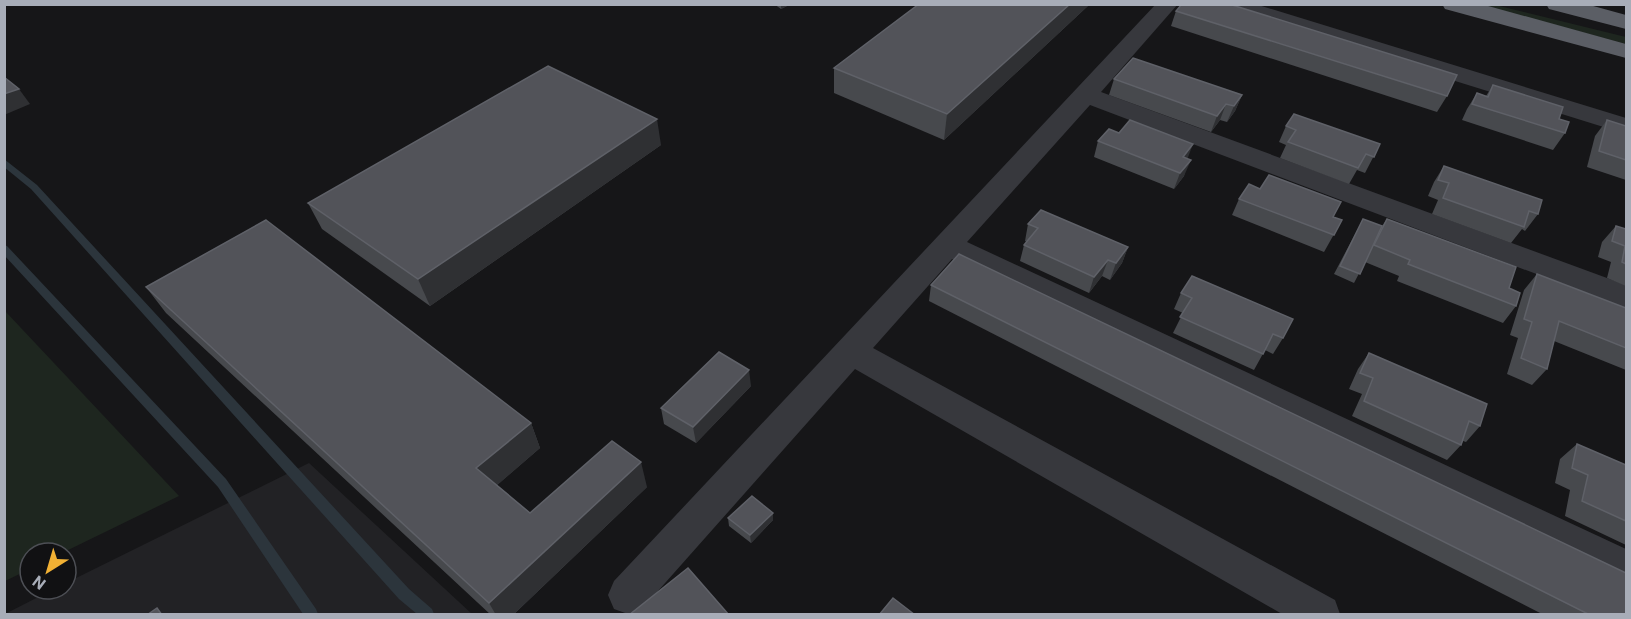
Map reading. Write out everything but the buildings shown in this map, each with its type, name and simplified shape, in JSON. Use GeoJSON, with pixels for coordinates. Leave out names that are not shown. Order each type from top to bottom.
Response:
{"type":"FeatureCollection","features":[{"type":"Feature","properties":{"kind":"highway"},"geometry":{"type":"LineString","coordinates":[[1453,4],[1626,51]]}},
{"type":"Feature","properties":{"kind":"highway"},"geometry":{"type":"LineString","coordinates":[[1557,4],[1626,22]]}},
{"type":"Feature","properties":{"kind":"street"},"geometry":{"type":"LineString","coordinates":[[628,595],[1168,4]]}},
{"type":"Feature","properties":{"kind":"street"},"geometry":{"type":"LineString","coordinates":[[1231,4],[1626,126]]}},
{"type":"Feature","properties":{"kind":"street"},"geometry":{"type":"LineString","coordinates":[[1086,94],[1626,297]]}},
{"type":"Feature","properties":{"kind":"street"},"geometry":{"type":"LineString","coordinates":[[948,245],[1626,568]]}},
{"type":"Feature","properties":{"kind":"street"},"geometry":{"type":"LineString","coordinates":[[851,351],[1320,615]]}},
{"type":"Feature","properties":{"kind":"shaded area"},"geometry":{"type":"Polygon","coordinates":[[[1480,5],[1495,5],[1626,37],[1626,44],[1480,5]]]}},
{"type":"Feature","properties":{"kind":"shaded area"},"geometry":{"type":"Polygon","coordinates":[[[5,311],[179,496],[78,545],[78,541],[18,541],[18,575],[5,581],[5,311]]]}},
{"type":"Feature","properties":{"kind":"shaded area"},"geometry":{"type":"Polygon","coordinates":[[[309,463],[472,614],[5,614],[30,601],[78,601],[78,577],[309,463]]]}},
{"type":"Feature","properties":{"kind":"waterway"},"geometry":{"type":"LineString","coordinates":[[4,162],[34,187],[404,594],[427,614]]}},
{"type":"Feature","properties":{"kind":"waterway"},"geometry":{"type":"LineString","coordinates":[[4,248],[222,483],[311,614]]}}]}
